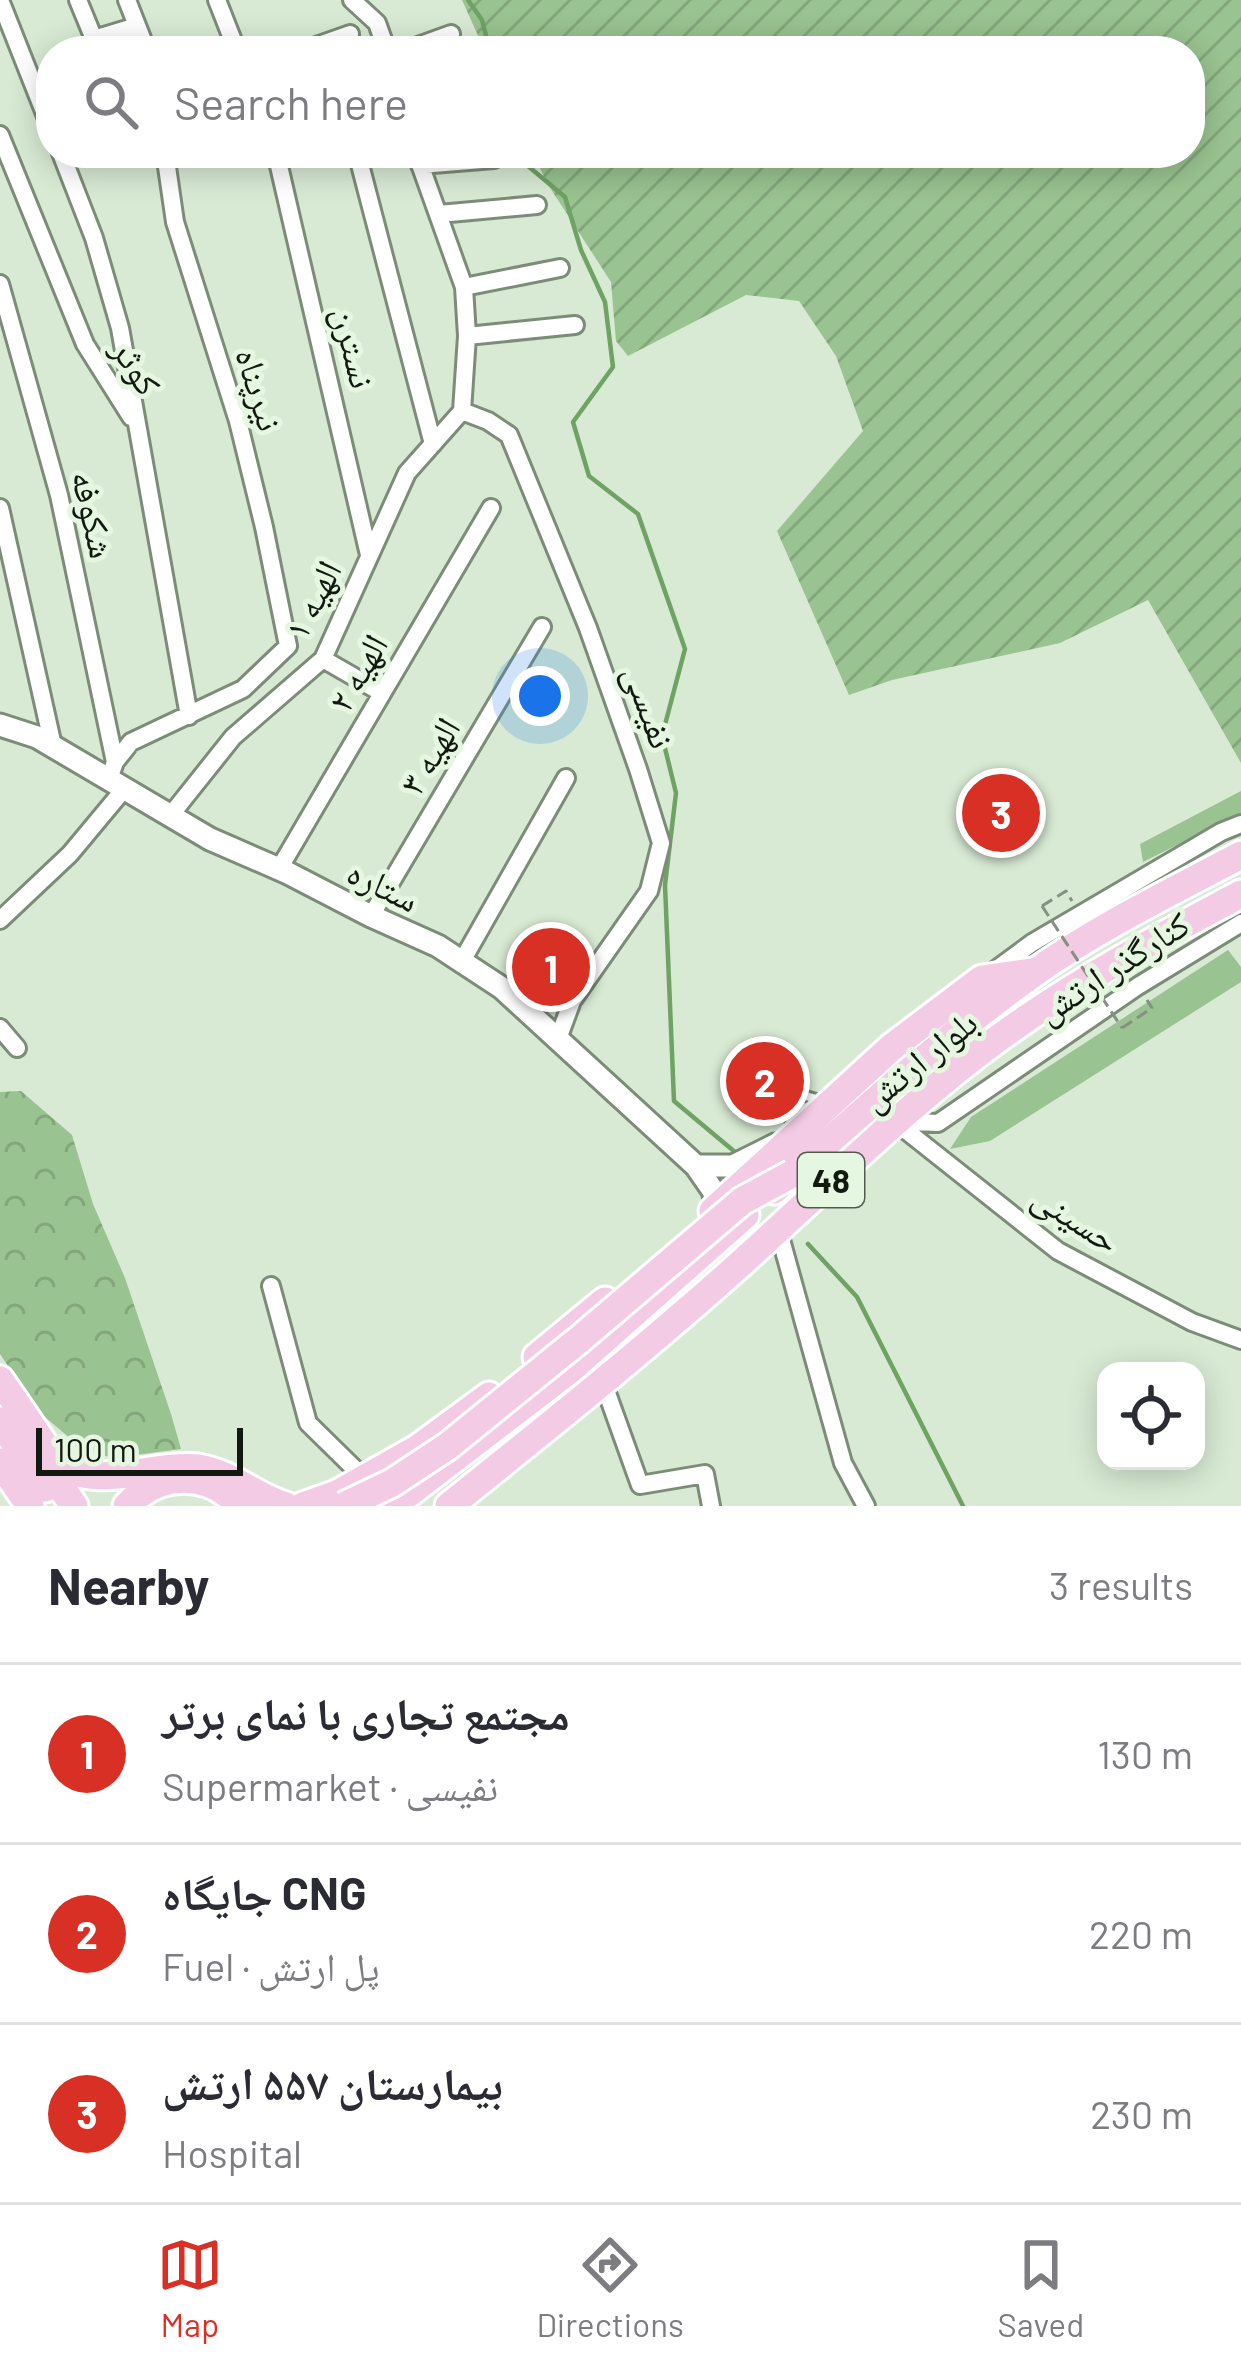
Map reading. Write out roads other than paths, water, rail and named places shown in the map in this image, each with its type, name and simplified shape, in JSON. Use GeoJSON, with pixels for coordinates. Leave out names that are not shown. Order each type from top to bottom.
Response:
{"type":"FeatureCollection","features":[{"type":"Feature","properties":{"kind":"highway","name":"بلوار ارتش"},"geometry":{"type":"LineString","coordinates":[[792,1174],[960,1028],[1238,834]]}},
{"type":"Feature","properties":{"kind":"highway","name":"بلوار ارتش"},"geometry":{"type":"LineString","coordinates":[[449,1506],[603,1382],[894,1121],[978,1053],[1079,982],[1241,894]]}},
{"type":"Feature","properties":{"kind":"highway"},"geometry":{"type":"LineString","coordinates":[[302,1506],[337,1494],[417,1449],[505,1384],[715,1210],[892,1047],[982,979],[1037,971]]}},
{"type":"Feature","properties":{"kind":"highway"},"geometry":{"type":"LineString","coordinates":[[392,1506],[571,1369],[792,1174]]}},
{"type":"Feature","properties":{"kind":"highway","name":"48"},"geometry":{"type":"LineString","coordinates":[[344,1506],[392,1483],[448,1446],[742,1201],[792,1174]]}},
{"type":"Feature","properties":{"kind":"highway"},"geometry":{"type":"LineString","coordinates":[[0,1380],[56,1462],[68,1471],[95,1476],[196,1468],[224,1475],[286,1506]]}},
{"type":"Feature","properties":{"kind":"highway"},"geometry":{"type":"LineString","coordinates":[[0,1396],[74,1506]]}},
{"type":"Feature","properties":{"kind":"highway"},"geometry":{"type":"LineString","coordinates":[[0,1421],[58,1506]]}},
{"type":"Feature","properties":{"kind":"highway"},"geometry":{"type":"LineString","coordinates":[[374,1506],[417,1449]]}},
{"type":"Feature","properties":{"kind":"highway"},"geometry":{"type":"LineString","coordinates":[[0,1462],[30,1506]]}},
{"type":"Feature","properties":{"kind":"highway"},"geometry":{"type":"LineString","coordinates":[[127,1506],[144,1490],[181,1478],[219,1487],[240,1506]]}},
{"type":"Feature","properties":{"kind":"highway"},"geometry":{"type":"LineString","coordinates":[[0,1489],[12,1506]]}},
{"type":"Feature","properties":{"kind":"street"},"geometry":{"type":"LineString","coordinates":[[78,0],[93,36]]}},
{"type":"Feature","properties":{"kind":"street"},"geometry":{"type":"LineString","coordinates":[[127,0],[141,36]]}},
{"type":"Feature","properties":{"kind":"street"},"geometry":{"type":"LineString","coordinates":[[217,0],[231,36]]}},
{"type":"Feature","properties":{"kind":"street"},"geometry":{"type":"LineString","coordinates":[[352,0],[377,23],[382,36]]}},
{"type":"Feature","properties":{"kind":"street"},"geometry":{"type":"LineString","coordinates":[[1,3],[36,91]]}},
{"type":"Feature","properties":{"kind":"street"},"geometry":{"type":"LineString","coordinates":[[104,36],[137,26]]}},
{"type":"Feature","properties":{"kind":"street"},"geometry":{"type":"LineString","coordinates":[[344,36],[350,34]]}},
{"type":"Feature","properties":{"kind":"street"},"geometry":{"type":"LineString","coordinates":[[445,36],[451,34]]}},
{"type":"Feature","properties":{"kind":"street","name":"کوثر"},"geometry":{"type":"LineString","coordinates":[[0,135],[85,344],[138,428],[189,716]]}},
{"type":"Feature","properties":{"kind":"street"},"geometry":{"type":"LineString","coordinates":[[67,168],[113,305],[138,428]]}},
{"type":"Feature","properties":{"kind":"street","name":"نیرپناه"},"geometry":{"type":"LineString","coordinates":[[167,168],[175,221],[238,421],[288,646],[243,689],[189,716]]}},
{"type":"Feature","properties":{"kind":"street","name":"نسترن"},"geometry":{"type":"LineString","coordinates":[[280,168],[370,557]]}},
{"type":"Feature","properties":{"kind":"street"},"geometry":{"type":"LineString","coordinates":[[361,168],[434,444]]}},
{"type":"Feature","properties":{"kind":"street"},"geometry":{"type":"LineString","coordinates":[[422,168],[464,287],[467,336],[462,411]]}},
{"type":"Feature","properties":{"kind":"street"},"geometry":{"type":"LineString","coordinates":[[440,214],[537,205]]}},
{"type":"Feature","properties":{"kind":"street"},"geometry":{"type":"LineString","coordinates":[[464,287],[560,268]]}},
{"type":"Feature","properties":{"kind":"street","name":"شکوفه"},"geometry":{"type":"LineString","coordinates":[[0,284],[59,496],[116,776]]}},
{"type":"Feature","properties":{"kind":"street"},"geometry":{"type":"LineString","coordinates":[[467,336],[575,325]]}},
{"type":"Feature","properties":{"kind":"street","name":"الهیه ۱"},"geometry":{"type":"LineString","coordinates":[[170,816],[233,737],[323,658],[407,473],[462,411]]}},
{"type":"Feature","properties":{"kind":"street","name":"نفیسی"},"geometry":{"type":"LineString","coordinates":[[462,411],[509,435],[588,628],[661,843],[649,891],[572,1001],[558,1039]]}},
{"type":"Feature","properties":{"kind":"street"},"geometry":{"type":"LineString","coordinates":[[0,508],[53,746]]}},
{"type":"Feature","properties":{"kind":"street","name":"الهیه ۲"},"geometry":{"type":"LineString","coordinates":[[279,869],[491,508]]}},
{"type":"Feature","properties":{"kind":"street","name":"الهیه ۳"},"geometry":{"type":"LineString","coordinates":[[371,916],[542,627]]}},
{"type":"Feature","properties":{"kind":"street"},"geometry":{"type":"LineString","coordinates":[[323,658],[382,693]]}},
{"type":"Feature","properties":{"kind":"street"},"geometry":{"type":"LineString","coordinates":[[0,920],[70,854],[131,742],[189,716]]}},
{"type":"Feature","properties":{"kind":"street","name":"ستاره"},"geometry":{"type":"LineString","coordinates":[[0,725],[37,737],[116,776],[209,839],[439,946],[502,988],[696,1166]]}},
{"type":"Feature","properties":{"kind":"street"},"geometry":{"type":"LineString","coordinates":[[462,961],[566,778]]}},
{"type":"Feature","properties":{"kind":"street","name":"کنارگذر ارتش"},"geometry":{"type":"LineString","coordinates":[[982,979],[1032,943],[1238,834]]}},
{"type":"Feature","properties":{"kind":"street","name":"کنارگذر ارتش"},"geometry":{"type":"LineString","coordinates":[[894,1121],[938,1123],[1138,986],[1239,927]]}},
{"type":"Feature","properties":{"kind":"street"},"geometry":{"type":"LineString","coordinates":[[0,1028],[17,1048]]}},
{"type":"Feature","properties":{"kind":"street","name":"حسینی"},"geometry":{"type":"LineString","coordinates":[[894,1121],[1058,1251],[1192,1322],[1241,1340]]}},
{"type":"Feature","properties":{"kind":"street"},"geometry":{"type":"LineString","coordinates":[[696,1166],[733,1166],[793,1137]]}},
{"type":"Feature","properties":{"kind":"street"},"geometry":{"type":"LineString","coordinates":[[696,1166],[714,1192],[715,1210]]}},
{"type":"Feature","properties":{"kind":"street"},"geometry":{"type":"LineString","coordinates":[[778,1229],[843,1463],[866,1506]]}},
{"type":"Feature","properties":{"kind":"street"},"geometry":{"type":"LineString","coordinates":[[271,1286],[308,1423],[364,1478]]}},
{"type":"Feature","properties":{"kind":"street"},"geometry":{"type":"LineString","coordinates":[[603,1382],[640,1485],[705,1474],[711,1506]]}},
{"type":"Feature","properties":{"kind":"lane"},"geometry":{"type":"LineString","coordinates":[[793,1137],[790,1118],[753,1090],[776,1072],[792,1092],[830,1103]]}},
{"type":"Feature","properties":{"kind":"waterway"},"geometry":{"type":"LineString","coordinates":[[468,0],[486,36]]}},
{"type":"Feature","properties":{"kind":"waterway"},"geometry":{"type":"LineString","coordinates":[[530,168],[565,197],[581,250],[605,302],[613,367],[573,422],[589,476],[638,514],[685,649],[662,736],[676,793],[665,885],[674,1101],[735,1152]]}},
{"type":"Feature","properties":{"kind":"waterway"},"geometry":{"type":"LineString","coordinates":[[808,1244],[857,1297],[963,1506]]}},
{"type":"Feature","properties":{"kind":"place","name":"بیمارستان ۵۵۷ ارتش"},"geometry":{"type":"Point","coordinates":[1001,813]}},
{"type":"Feature","properties":{"kind":"place","name":"مجتمع تجاری با نمای برتر"},"geometry":{"type":"Point","coordinates":[551,967]}},
{"type":"Feature","properties":{"kind":"place","name":"جایگاه CNG"},"geometry":{"type":"Point","coordinates":[765,1081]}}]}
